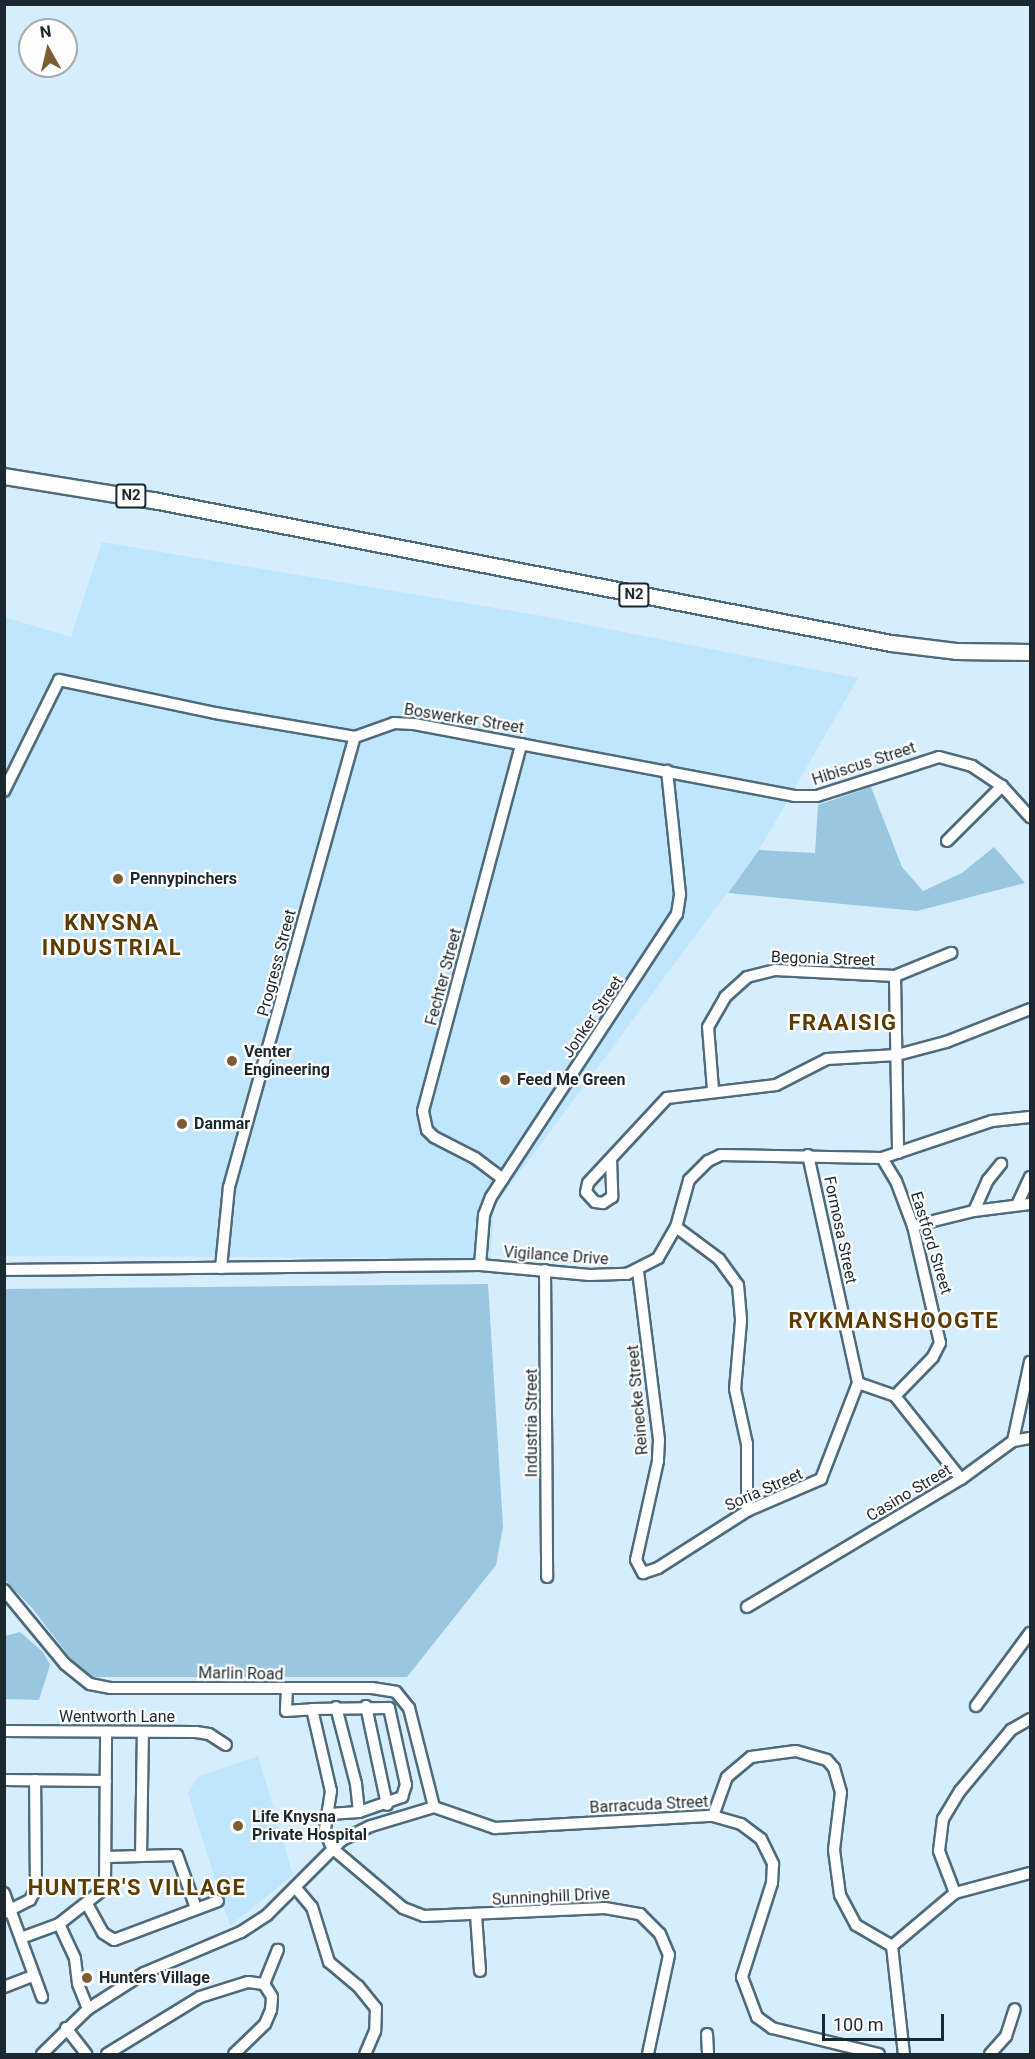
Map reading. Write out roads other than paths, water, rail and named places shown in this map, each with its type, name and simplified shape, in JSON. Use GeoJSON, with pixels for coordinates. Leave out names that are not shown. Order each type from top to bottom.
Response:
{"type":"FeatureCollection","features":[{"type":"Feature","properties":{"kind":"highway","name":"N2"},"geometry":{"type":"LineString","coordinates":[[4,476],[153,500],[891,643],[956,651],[1030,652]]}},
{"type":"Feature","properties":{"kind":"street","name":"Boswerker Street"},"geometry":{"type":"LineString","coordinates":[[4,791],[60,680],[206,712],[355,737],[402,722],[794,796]]}},
{"type":"Feature","properties":{"kind":"street","name":"Progress Street"},"geometry":{"type":"LineString","coordinates":[[221,1268],[229,1187],[355,737]]}},
{"type":"Feature","properties":{"kind":"street","name":"Fechter Street"},"geometry":{"type":"LineString","coordinates":[[502,1179],[475,1158],[434,1137],[427,1130],[423,1111],[521,744]]}},
{"type":"Feature","properties":{"kind":"street","name":"Hibiscus Street"},"geometry":{"type":"LineString","coordinates":[[794,796],[817,796],[939,757],[972,766],[1002,786],[1030,817]]}},
{"type":"Feature","properties":{"kind":"street","name":"Jonker Street"},"geometry":{"type":"LineString","coordinates":[[480,1265],[484,1215],[502,1179],[676,914],[680,894],[667,771]]}},
{"type":"Feature","properties":{"kind":"street"},"geometry":{"type":"LineString","coordinates":[[947,841],[1002,786]]}},
{"type":"Feature","properties":{"kind":"street","name":"Begonia Street"},"geometry":{"type":"LineString","coordinates":[[712,1090],[708,1027],[725,997],[747,977],[775,970],[895,976],[951,952]]}},
{"type":"Feature","properties":{"kind":"street"},"geometry":{"type":"LineString","coordinates":[[895,976],[898,1153]]}},
{"type":"Feature","properties":{"kind":"street"},"geometry":{"type":"LineString","coordinates":[[611,1159],[667,1098],[712,1090],[776,1085],[837,1057],[897,1055],[946,1042],[1030,1009]]}},
{"type":"Feature","properties":{"kind":"street","name":"Vigilance Drive"},"geometry":{"type":"LineString","coordinates":[[4,1270],[480,1265],[611,1276],[638,1271],[658,1258],[676,1227],[686,1186],[708,1161],[736,1154],[882,1158],[992,1121],[1030,1118]]}},
{"type":"Feature","properties":{"kind":"street","name":"Formosa Street"},"geometry":{"type":"LineString","coordinates":[[808,1155],[858,1383]]}},
{"type":"Feature","properties":{"kind":"street","name":"Eastford Street"},"geometry":{"type":"LineString","coordinates":[[882,1158],[896,1181],[913,1226],[940,1343],[933,1357],[895,1396]]}},
{"type":"Feature","properties":{"kind":"street"},"geometry":{"type":"LineString","coordinates":[[974,1212],[988,1180],[1001,1164]]}},
{"type":"Feature","properties":{"kind":"street"},"geometry":{"type":"LineString","coordinates":[[1017,1206],[1030,1177]]}},
{"type":"Feature","properties":{"kind":"street"},"geometry":{"type":"LineString","coordinates":[[913,1226],[974,1212],[1030,1204]]}},
{"type":"Feature","properties":{"kind":"street"},"geometry":{"type":"LineString","coordinates":[[676,1227],[719,1259],[738,1285],[741,1321],[735,1389],[747,1444],[747,1511]]}},
{"type":"Feature","properties":{"kind":"street","name":"Industria Street"},"geometry":{"type":"LineString","coordinates":[[545,1270],[547,1577]]}},
{"type":"Feature","properties":{"kind":"street","name":"Reinecke Street"},"geometry":{"type":"LineString","coordinates":[[636,1560],[658,1461],[659,1440],[638,1271]]}},
{"type":"Feature","properties":{"kind":"street"},"geometry":{"type":"LineString","coordinates":[[1030,1362],[1013,1441],[1030,1438]]}},
{"type":"Feature","properties":{"kind":"street"},"geometry":{"type":"LineString","coordinates":[[858,1383],[895,1396],[961,1479]]}},
{"type":"Feature","properties":{"kind":"street","name":"Soria Street"},"geometry":{"type":"LineString","coordinates":[[636,1560],[640,1571],[648,1573],[747,1511],[821,1479],[858,1383]]}},
{"type":"Feature","properties":{"kind":"street","name":"Casino Street"},"geometry":{"type":"LineString","coordinates":[[747,1607],[961,1479],[1013,1441]]}},
{"type":"Feature","properties":{"kind":"street","name":"Marlin Road"},"geometry":{"type":"LineString","coordinates":[[4,1590],[65,1664],[90,1684],[110,1688],[387,1689],[402,1697],[416,1731],[434,1807]]}},
{"type":"Feature","properties":{"kind":"street"},"geometry":{"type":"LineString","coordinates":[[976,1706],[1030,1633]]}},
{"type":"Feature","properties":{"kind":"street"},"geometry":{"type":"LineString","coordinates":[[287,1690],[286,1711],[386,1706],[392,1716],[406,1785],[402,1797],[387,1805],[359,1812],[328,1814]]}},
{"type":"Feature","properties":{"kind":"street"},"geometry":{"type":"LineString","coordinates":[[366,1706],[387,1805]]}},
{"type":"Feature","properties":{"kind":"street"},"geometry":{"type":"LineString","coordinates":[[336,1707],[356,1784],[359,1812]]}},
{"type":"Feature","properties":{"kind":"street"},"geometry":{"type":"LineString","coordinates":[[312,1709],[330,1784],[325,1830],[332,1848]]}},
{"type":"Feature","properties":{"kind":"street"},"geometry":{"type":"LineString","coordinates":[[955,1893],[939,1851],[943,1819],[960,1791],[1011,1730],[1030,1719]]}},
{"type":"Feature","properties":{"kind":"street","name":"Wentworth Lane"},"geometry":{"type":"LineString","coordinates":[[4,1731],[205,1733],[226,1746]]}},
{"type":"Feature","properties":{"kind":"street"},"geometry":{"type":"LineString","coordinates":[[21,1938],[59,1924],[103,1892],[106,1857],[106,1732]]}},
{"type":"Feature","properties":{"kind":"street"},"geometry":{"type":"LineString","coordinates":[[141,1856],[143,1732]]}},
{"type":"Feature","properties":{"kind":"street"},"geometry":{"type":"LineString","coordinates":[[713,1816],[727,1777],[751,1757],[796,1751],[827,1760],[834,1768],[841,1792],[834,1850],[840,1895],[856,1925],[892,1946]]}},
{"type":"Feature","properties":{"kind":"street"},"geometry":{"type":"LineString","coordinates":[[4,1780],[106,1780]]}},
{"type":"Feature","properties":{"kind":"street"},"geometry":{"type":"LineString","coordinates":[[7,1912],[30,1900],[36,1888],[35,1780]]}},
{"type":"Feature","properties":{"kind":"street"},"geometry":{"type":"LineString","coordinates":[[42,2055],[66,2028],[88,2009],[144,1972],[241,1932],[267,1915],[332,1848],[364,1829],[434,1807]]}},
{"type":"Feature","properties":{"kind":"street","name":"Barracuda Street"},"geometry":{"type":"LineString","coordinates":[[434,1807],[495,1828],[713,1816],[752,1831],[769,1850],[773,1864],[772,1883],[742,1977],[757,2017],[772,2028],[879,2055]]}},
{"type":"Feature","properties":{"kind":"street","name":"Sunninghill Drive"},"geometry":{"type":"LineString","coordinates":[[332,1848],[414,1913],[435,1917],[605,1908],[629,1910],[651,1922],[668,1947],[669,1956],[648,2055]]}},
{"type":"Feature","properties":{"kind":"street"},"geometry":{"type":"LineString","coordinates":[[106,1857],[179,1857],[196,1908]]}},
{"type":"Feature","properties":{"kind":"street"},"geometry":{"type":"LineString","coordinates":[[892,1946],[955,1893],[1030,1873]]}},
{"type":"Feature","properties":{"kind":"street"},"geometry":{"type":"LineString","coordinates":[[295,1887],[312,1907],[329,1962],[358,1986],[376,2008],[375,2031],[365,2055]]}},
{"type":"Feature","properties":{"kind":"street"},"geometry":{"type":"LineString","coordinates":[[4,1893],[7,1912],[21,1938],[42,1997]]}},
{"type":"Feature","properties":{"kind":"street"},"geometry":{"type":"LineString","coordinates":[[87,1904],[103,1933],[114,1940],[218,1901]]}},
{"type":"Feature","properties":{"kind":"street"},"geometry":{"type":"LineString","coordinates":[[476,1915],[480,1971]]}},
{"type":"Feature","properties":{"kind":"street"},"geometry":{"type":"LineString","coordinates":[[59,1924],[75,1959],[78,1984],[88,2009]]}},
{"type":"Feature","properties":{"kind":"street"},"geometry":{"type":"LineString","coordinates":[[892,1946],[904,2055]]}},
{"type":"Feature","properties":{"kind":"street"},"geometry":{"type":"LineString","coordinates":[[234,2055],[265,2025],[272,2003],[264,1984],[278,1950]]}},
{"type":"Feature","properties":{"kind":"street"},"geometry":{"type":"LineString","coordinates":[[4,1987],[33,1976]]}},
{"type":"Feature","properties":{"kind":"street"},"geometry":{"type":"LineString","coordinates":[[106,2055],[200,1997],[248,1982],[264,1984]]}},
{"type":"Feature","properties":{"kind":"street"},"geometry":{"type":"LineString","coordinates":[[990,2055],[1006,2036],[1015,2009]]}},
{"type":"Feature","properties":{"kind":"street"},"geometry":{"type":"LineString","coordinates":[[66,2028],[86,2055]]}},
{"type":"Feature","properties":{"kind":"street"},"geometry":{"type":"LineString","coordinates":[[707,2034],[708,2055]]}},
{"type":"Feature","properties":{"kind":"place","name":"Pennypinchers"},"geometry":{"type":"Point","coordinates":[118,879]}},
{"type":"Feature","properties":{"kind":"place","name":"Venter Engineering"},"geometry":{"type":"Point","coordinates":[232,1061]}},
{"type":"Feature","properties":{"kind":"place","name":"Feed Me Green"},"geometry":{"type":"Point","coordinates":[505,1080]}},
{"type":"Feature","properties":{"kind":"place","name":"Danmar"},"geometry":{"type":"Point","coordinates":[182,1124]}},
{"type":"Feature","properties":{"kind":"place","name":"Life Knysna Private Hospital"},"geometry":{"type":"Point","coordinates":[238,1826]}},
{"type":"Feature","properties":{"kind":"place","name":"Hunters Village"},"geometry":{"type":"Point","coordinates":[87,1978]}},
{"type":"Feature","properties":{"kind":"district","name":"KNYSNA INDUSTRIAL"},"geometry":{"type":"Point","coordinates":[112,934]}},
{"type":"Feature","properties":{"kind":"district","name":"FRAAISIG"},"geometry":{"type":"Point","coordinates":[843,1023]}},
{"type":"Feature","properties":{"kind":"district","name":"RYKMANSHOOGTE"},"geometry":{"type":"Point","coordinates":[894,1321]}},
{"type":"Feature","properties":{"kind":"district","name":"HUNTER'S VILLAGE"},"geometry":{"type":"Point","coordinates":[137,1888]}}]}
